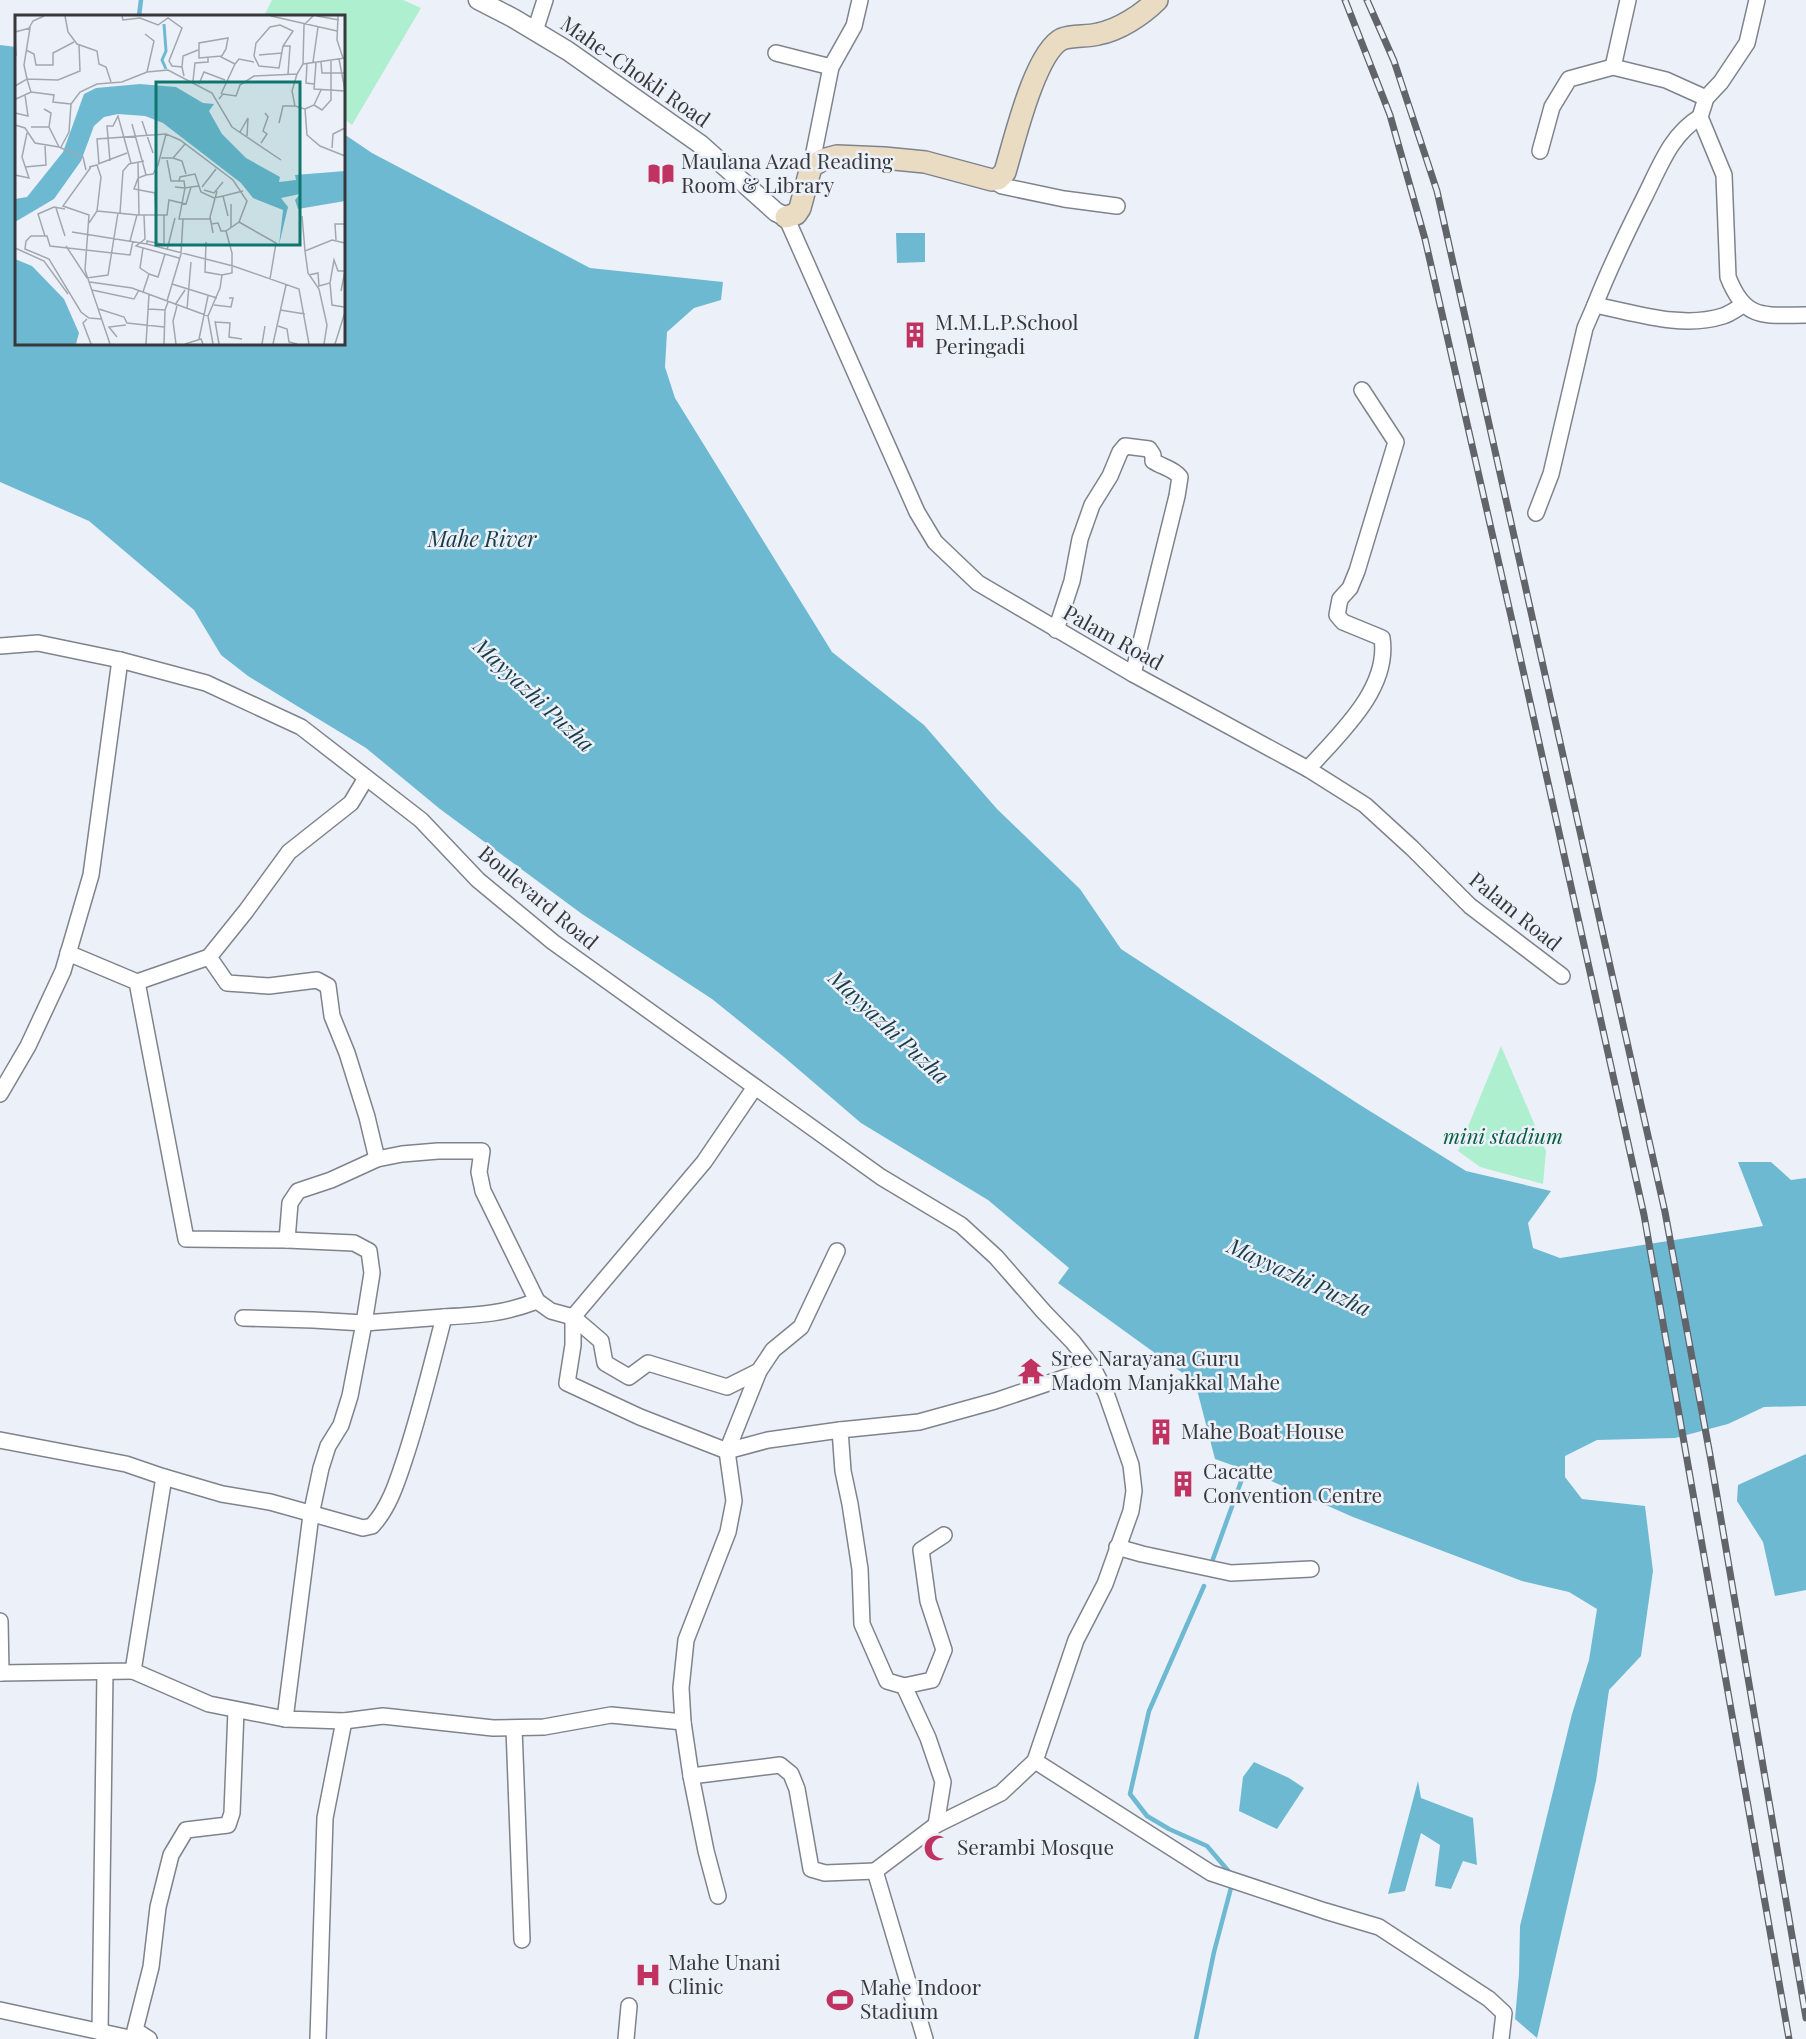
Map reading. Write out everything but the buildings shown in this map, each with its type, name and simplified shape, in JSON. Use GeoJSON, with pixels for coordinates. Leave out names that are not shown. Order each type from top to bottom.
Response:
{"type":"FeatureCollection","features":[{"type":"Feature","properties":{"kind":"main road"},"geometry":{"type":"LineString","coordinates":[[786,216],[796,214],[800,208],[811,167],[822,160],[837,156],[926,162],[992,180],[998,179],[1005,172],[1036,73],[1045,55],[1064,38],[1113,30],[1149,8],[1157,0]]}},
{"type":"Feature","properties":{"kind":"street","name":"Mahe-Chokli Road"},"geometry":{"type":"LineString","coordinates":[[478,0],[568,51],[700,144],[776,212],[786,216]]}},
{"type":"Feature","properties":{"kind":"street"},"geometry":{"type":"LineString","coordinates":[[535,31],[545,0]]}},
{"type":"Feature","properties":{"kind":"street"},"geometry":{"type":"LineString","coordinates":[[811,167],[831,68],[854,26],[860,0]]}},
{"type":"Feature","properties":{"kind":"street"},"geometry":{"type":"LineString","coordinates":[[1612,67],[1628,0]]}},
{"type":"Feature","properties":{"kind":"street"},"geometry":{"type":"LineString","coordinates":[[1757,0],[1747,44],[1721,82],[1706,98],[1700,117],[1724,175],[1728,277],[1734,292],[1743,305],[1757,313],[1806,315]]}},
{"type":"Feature","properties":{"kind":"street"},"geometry":{"type":"LineString","coordinates":[[776,53],[831,68]]}},
{"type":"Feature","properties":{"kind":"street"},"geometry":{"type":"LineString","coordinates":[[1540,151],[1552,107],[1569,79],[1612,67],[1666,80],[1706,98]]}},
{"type":"Feature","properties":{"kind":"street"},"geometry":{"type":"LineString","coordinates":[[1536,513],[1551,474],[1585,328],[1609,267],[1667,151],[1687,125],[1700,117]]}},
{"type":"Feature","properties":{"kind":"street"},"geometry":{"type":"LineString","coordinates":[[992,180],[1002,186],[1064,199],[1117,206]]}},
{"type":"Feature","properties":{"kind":"street","name":"Palam Road"},"geometry":{"type":"LineString","coordinates":[[786,216],[899,474],[917,512],[935,542],[978,583],[1133,674],[1308,769],[1365,805],[1470,906],[1562,976]]}},
{"type":"Feature","properties":{"kind":"street"},"geometry":{"type":"LineString","coordinates":[[1595,305],[1658,318],[1696,322],[1725,316],[1743,305]]}},
{"type":"Feature","properties":{"kind":"street"},"geometry":{"type":"LineString","coordinates":[[1308,769],[1371,696],[1384,651],[1382,638],[1343,622],[1337,615],[1340,599],[1350,588],[1357,571],[1396,442],[1362,390]]}},
{"type":"Feature","properties":{"kind":"street"},"geometry":{"type":"LineString","coordinates":[[1056,630],[1072,581],[1080,539],[1092,505],[1125,446],[1149,449],[1153,455],[1153,461],[1175,471],[1180,477],[1133,674]]}},
{"type":"Feature","properties":{"kind":"street","name":"Boulevard Road"},"geometry":{"type":"LineString","coordinates":[[0,646],[38,643],[120,660],[206,683],[301,727],[366,778],[393,796],[421,820],[478,880],[553,942],[881,1177],[961,1225],[996,1257],[1073,1342],[1093,1368],[1106,1393],[1131,1465],[1134,1491],[1131,1511],[1105,1584],[1076,1640],[1035,1761]]}},
{"type":"Feature","properties":{"kind":"street"},"geometry":{"type":"LineString","coordinates":[[0,1094],[28,1046],[63,971],[91,875],[120,660]]}},
{"type":"Feature","properties":{"kind":"street"},"geometry":{"type":"LineString","coordinates":[[68,953],[137,982],[208,957],[246,911],[289,852],[351,803],[366,778]]}},
{"type":"Feature","properties":{"kind":"street"},"geometry":{"type":"LineString","coordinates":[[208,957],[226,983],[269,986],[317,980],[327,987],[332,1016],[347,1053],[367,1117],[377,1159]]}},
{"type":"Feature","properties":{"kind":"street"},"geometry":{"type":"LineString","coordinates":[[137,982],[186,1239],[354,1243],[369,1251],[372,1273],[350,1396],[341,1425],[327,1446],[311,1515],[285,1719]]}},
{"type":"Feature","properties":{"kind":"street"},"geometry":{"type":"LineString","coordinates":[[755,1087],[704,1162],[573,1317],[573,1345],[567,1383],[640,1417],[727,1451],[768,1440],[918,1422],[995,1401],[1093,1368]]}},
{"type":"Feature","properties":{"kind":"street"},"geometry":{"type":"LineString","coordinates":[[288,1240],[290,1203],[298,1191],[331,1180],[377,1159],[411,1153],[482,1151],[479,1172],[483,1191],[537,1301],[551,1311],[573,1317],[601,1341],[605,1363],[629,1377],[648,1363],[727,1387],[759,1371]]}},
{"type":"Feature","properties":{"kind":"street"},"geometry":{"type":"LineString","coordinates":[[718,1896],[706,1851],[683,1722],[681,1688],[686,1640],[728,1532],[734,1501],[727,1451],[759,1371],[772,1350],[801,1327],[837,1251]]}},
{"type":"Feature","properties":{"kind":"street"},"geometry":{"type":"LineString","coordinates":[[243,1318],[364,1323],[488,1315],[515,1310],[537,1301]]}},
{"type":"Feature","properties":{"kind":"street"},"geometry":{"type":"LineString","coordinates":[[0,1440],[126,1464],[222,1494],[270,1502],[363,1528],[372,1526],[389,1501],[402,1467],[421,1409],[444,1317]]}},
{"type":"Feature","properties":{"kind":"street"},"geometry":{"type":"LineString","coordinates":[[840,1430],[843,1471],[860,1569],[862,1624],[887,1681],[904,1686],[932,1680],[944,1650],[928,1601],[921,1550],[944,1534]]}},
{"type":"Feature","properties":{"kind":"street"},"geometry":{"type":"LineString","coordinates":[[133,1671],[164,1477]]}},
{"type":"Feature","properties":{"kind":"street"},"geometry":{"type":"LineString","coordinates":[[1117,1547],[1231,1573],[1311,1569]]}},
{"type":"Feature","properties":{"kind":"street"},"geometry":{"type":"LineString","coordinates":[[0,1621],[1,1673],[133,1671],[208,1704],[285,1719],[344,1721],[383,1716],[493,1728],[544,1727],[610,1715],[683,1722]]}},
{"type":"Feature","properties":{"kind":"street"},"geometry":{"type":"LineString","coordinates":[[100,2031],[105,1672]]}},
{"type":"Feature","properties":{"kind":"street"},"geometry":{"type":"LineString","coordinates":[[904,1686],[928,1738],[943,1782],[936,1825]]}},
{"type":"Feature","properties":{"kind":"street"},"geometry":{"type":"LineString","coordinates":[[149,2039],[135,2030],[151,1967],[158,1907],[171,1855],[186,1830],[228,1825],[232,1813],[236,1710]]}},
{"type":"Feature","properties":{"kind":"street"},"geometry":{"type":"LineString","coordinates":[[318,2039],[325,1818],[344,1721]]}},
{"type":"Feature","properties":{"kind":"street"},"geometry":{"type":"LineString","coordinates":[[514,1728],[522,1940]]}},
{"type":"Feature","properties":{"kind":"street"},"geometry":{"type":"LineString","coordinates":[[691,1776],[780,1765],[791,1774],[797,1789],[811,1869],[825,1873],[875,1871],[936,1825],[1001,1792],[1035,1761],[1211,1873],[1380,1927],[1490,1999],[1504,2013],[1501,2039]]}},
{"type":"Feature","properties":{"kind":"street"},"geometry":{"type":"LineString","coordinates":[[875,1871],[925,2039]]}},
{"type":"Feature","properties":{"kind":"street"},"geometry":{"type":"LineString","coordinates":[[626,2039],[628,2006]]}},
{"type":"Feature","properties":{"kind":"street"},"geometry":{"type":"LineString","coordinates":[[0,2010],[134,2039]]}},
{"type":"Feature","properties":{"kind":"green space"},"geometry":{"type":"Polygon","coordinates":[[[272,0],[403,0],[421,8],[352,125],[345,120],[345,15],[264,15],[272,0]]]}},
{"type":"Feature","properties":{"kind":"green space","name":"mini stadium"},"geometry":{"type":"Polygon","coordinates":[[[1501,1046],[1546,1151],[1543,1184],[1480,1167],[1458,1151],[1501,1046]]]}},
{"type":"Feature","properties":{"kind":"water","name":"Mahe River"},"geometry":{"type":"Polygon","coordinates":[[[0,45],[15,47],[15,345],[345,345],[345,135],[372,153],[590,268],[723,282],[721,300],[694,308],[667,332],[665,367],[675,398],[832,652],[924,725],[997,809],[1080,889],[1121,949],[1466,1171],[1551,1191],[1528,1223],[1533,1248],[1560,1258],[1763,1226],[1738,1162],[1771,1162],[1791,1180],[1806,1178],[1806,1406],[1764,1407],[1728,1424],[1675,1438],[1597,1440],[1565,1456],[1565,1477],[1582,1499],[1645,1506],[1653,1571],[1641,1656],[1609,1690],[1596,1781],[1537,2038],[1515,2019],[1520,1926],[1572,1714],[1589,1660],[1597,1609],[1569,1592],[1522,1581],[1353,1517],[1246,1470],[1215,1459],[1195,1382],[1058,1283],[1069,1268],[988,1200],[861,1123],[712,999],[582,914],[440,809],[366,748],[248,676],[221,655],[194,610],[89,521],[0,482],[0,45]]]}},
{"type":"Feature","properties":{"kind":"water"},"geometry":{"type":"Polygon","coordinates":[[[896,233],[925,233],[925,262],[897,263],[896,233]]]}},
{"type":"Feature","properties":{"kind":"water"},"geometry":{"type":"Polygon","coordinates":[[[1806,1454],[1806,1590],[1775,1596],[1763,1542],[1737,1501],[1738,1485],[1806,1454]]]}},
{"type":"Feature","properties":{"kind":"water"},"geometry":{"type":"Polygon","coordinates":[[[1254,1762],[1289,1778],[1304,1788],[1277,1829],[1239,1811],[1243,1777],[1254,1762]]]}},
{"type":"Feature","properties":{"kind":"water"},"geometry":{"type":"Polygon","coordinates":[[[1418,1781],[1421,1798],[1473,1818],[1477,1865],[1463,1861],[1451,1889],[1435,1886],[1440,1845],[1421,1833],[1405,1891],[1388,1894],[1418,1781]]]}},
{"type":"Feature","properties":{"kind":"waterway"},"geometry":{"type":"LineString","coordinates":[[139,15],[141,0]]}},
{"type":"Feature","properties":{"kind":"waterway"},"geometry":{"type":"LineString","coordinates":[[1213,1559],[1247,1465]]}},
{"type":"Feature","properties":{"kind":"waterway"},"geometry":{"type":"LineString","coordinates":[[1204,1586],[1149,1711],[1130,1794],[1147,1816],[1207,1846],[1231,1874]]}},
{"type":"Feature","properties":{"kind":"waterway"},"geometry":{"type":"LineString","coordinates":[[1196,2039],[1214,1952],[1232,1884]]}},
{"type":"Feature","properties":{"kind":"railway"},"geometry":{"type":"LineString","coordinates":[[1345,0],[1390,115],[1425,239],[1644,1215],[1789,2039]]}},
{"type":"Feature","properties":{"kind":"railway"},"geometry":{"type":"LineString","coordinates":[[1367,0],[1394,61],[1437,191],[1665,1212],[1710,1455],[1806,2018]]}},
{"type":"Feature","properties":{"kind":"place","name":"Maulana Azad Reading Room & Library"},"geometry":{"type":"Point","coordinates":[661,174]}},
{"type":"Feature","properties":{"kind":"place","name":"M.M.L.P.School Peringadi"},"geometry":{"type":"Point","coordinates":[915,335]}},
{"type":"Feature","properties":{"kind":"place","name":"Sree Narayana Guru Madom Manjakkal Mahe"},"geometry":{"type":"Point","coordinates":[1031,1371]}},
{"type":"Feature","properties":{"kind":"place","name":"Mahe Boat House"},"geometry":{"type":"Point","coordinates":[1161,1432]}},
{"type":"Feature","properties":{"kind":"place","name":"Cacatte Convention Centre"},"geometry":{"type":"Point","coordinates":[1183,1484]}},
{"type":"Feature","properties":{"kind":"place","name":"Serambi Mosque"},"geometry":{"type":"Point","coordinates":[937,1848]}},
{"type":"Feature","properties":{"kind":"place","name":"Mahe Unani Clinic"},"geometry":{"type":"Point","coordinates":[648,1975]}},
{"type":"Feature","properties":{"kind":"place","name":"Mahe Indoor Stadium"},"geometry":{"type":"Point","coordinates":[840,2000]}},
{"type":"Feature","properties":{"kind":"water label","name":"Mayyazhi Puzha"},"geometry":{"type":"Point","coordinates":[534,695]}},
{"type":"Feature","properties":{"kind":"water label","name":"Mayyazhi Puzha"},"geometry":{"type":"Point","coordinates":[889,1027]}},
{"type":"Feature","properties":{"kind":"water label","name":"Mayyazhi Puzha"},"geometry":{"type":"Point","coordinates":[1299,1277]}}]}
